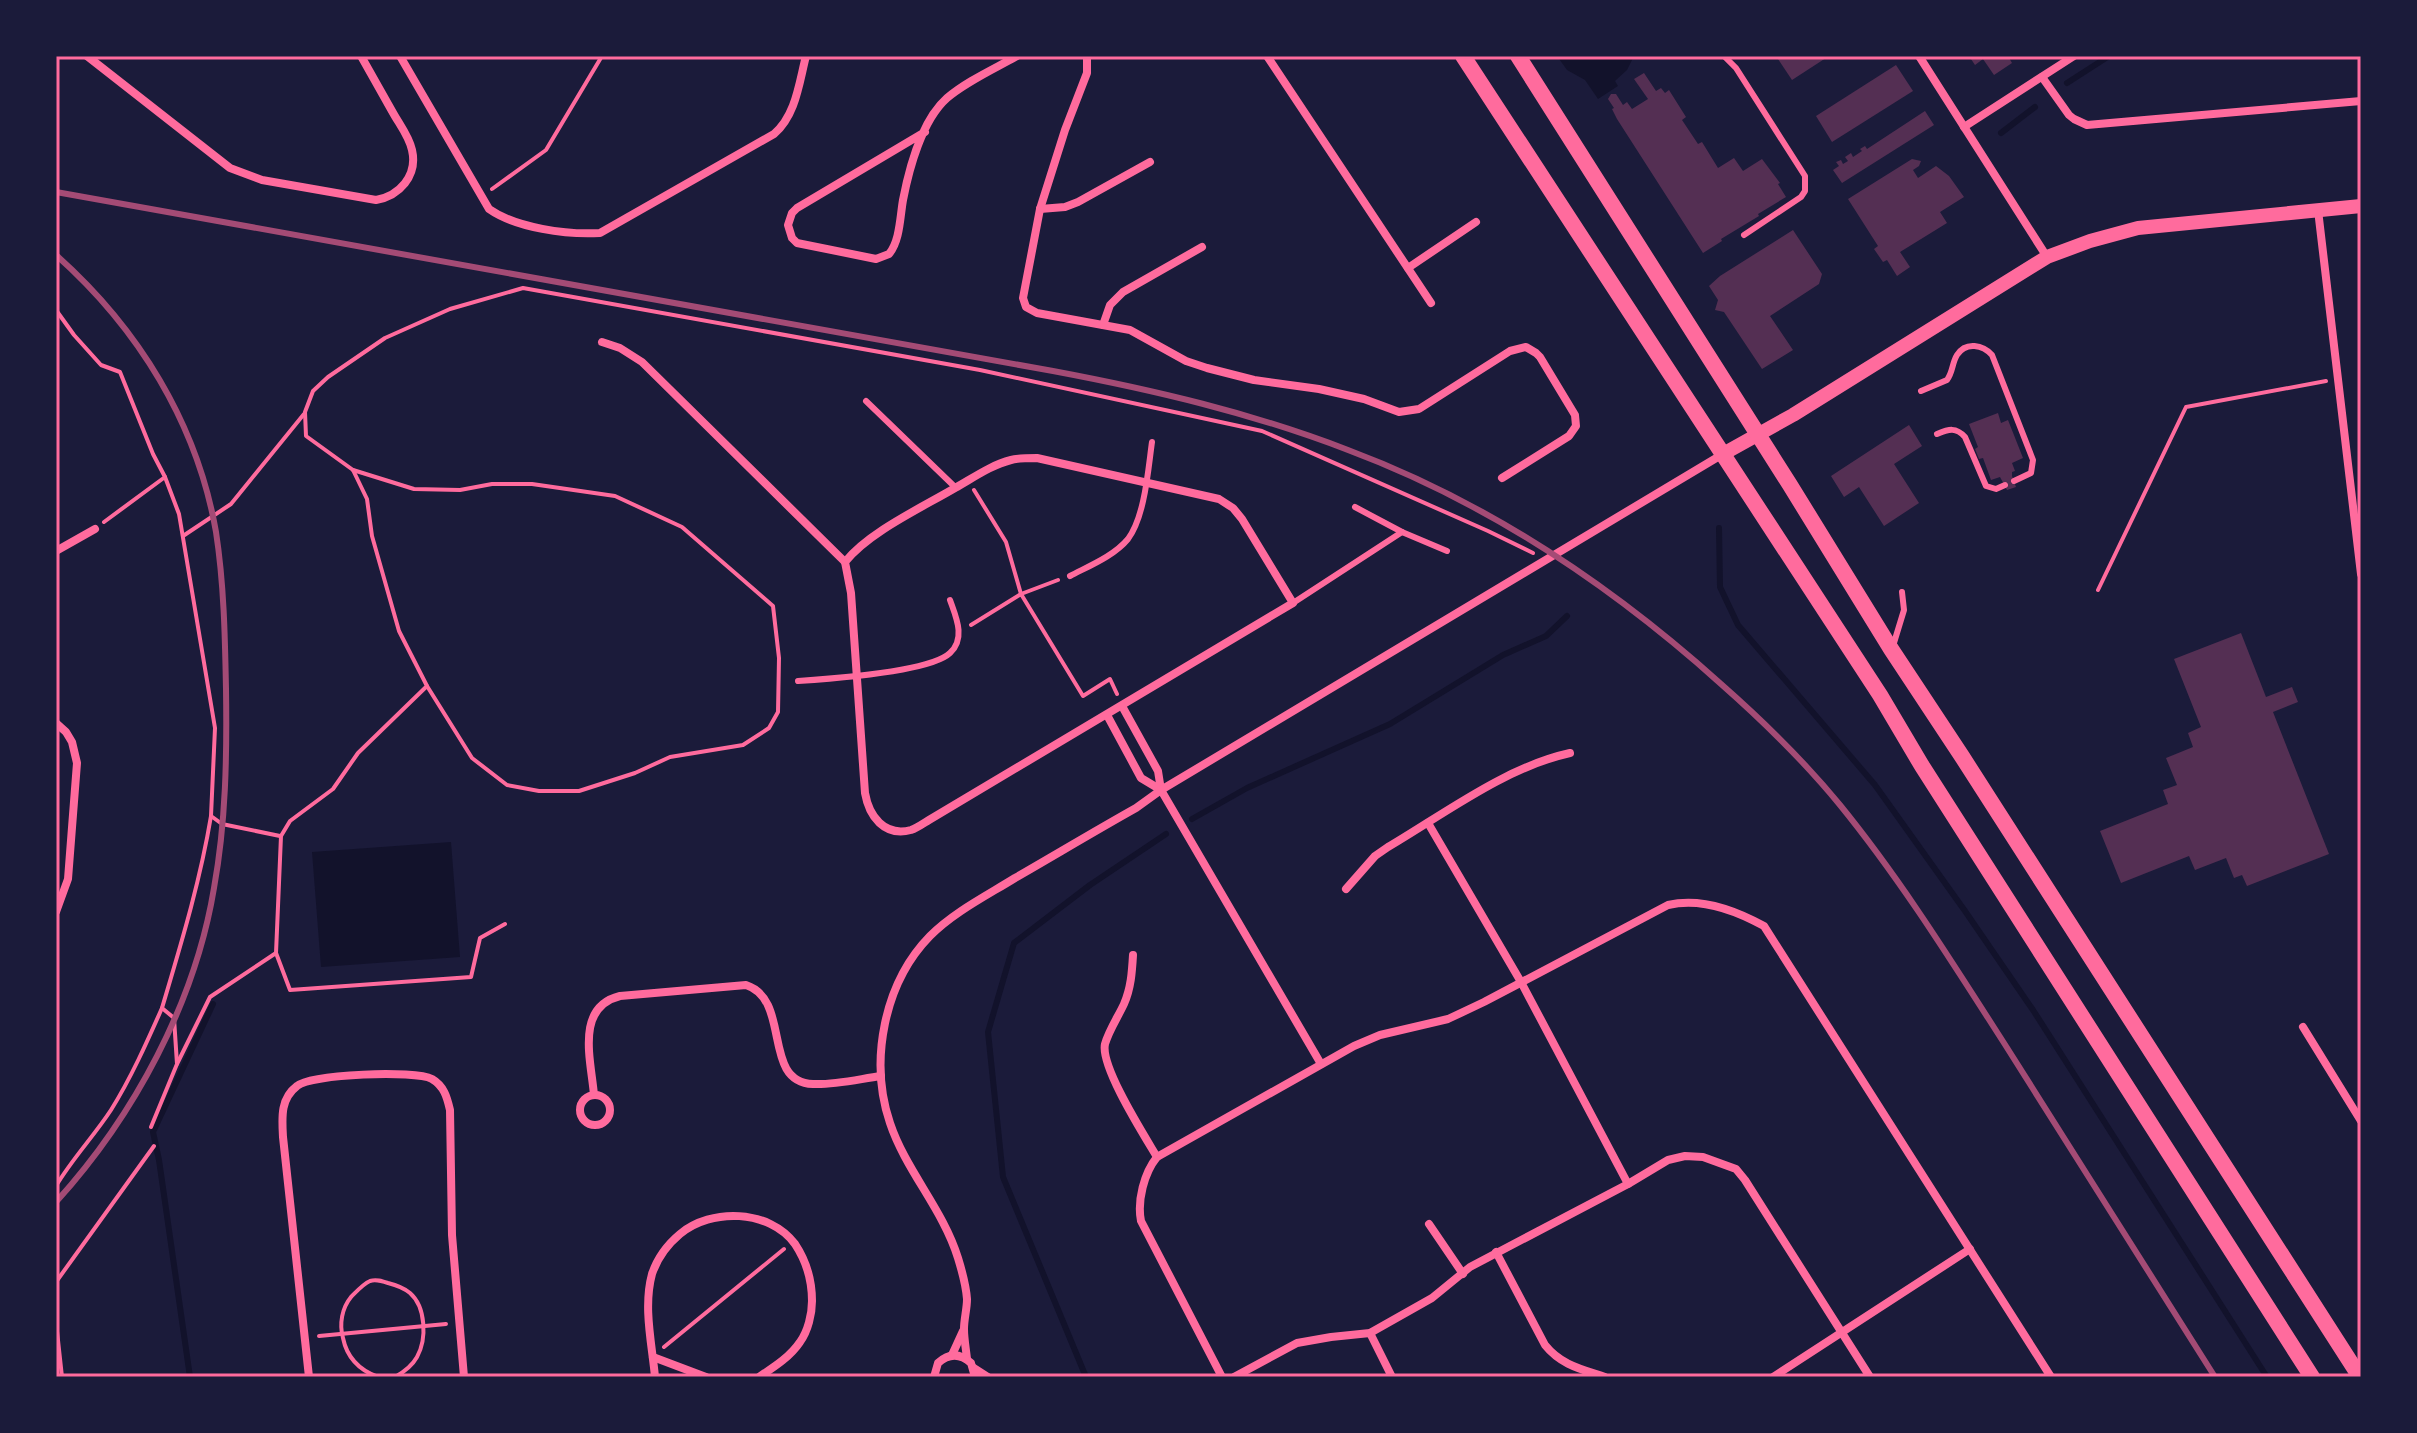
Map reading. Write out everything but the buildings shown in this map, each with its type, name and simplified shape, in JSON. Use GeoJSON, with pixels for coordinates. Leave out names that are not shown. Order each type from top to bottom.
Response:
{"type":"FeatureCollection","features":[{"type":"Feature","properties":{"kind":"main road"},"geometry":{"type":"LineString","coordinates":[[1463,56],[1872,681],[1922,766],[2312,1377]]}},
{"type":"Feature","properties":{"kind":"main road"},"geometry":{"type":"LineString","coordinates":[[1518,56],[1891,649],[2360,1377]]}},
{"type":"Feature","properties":{"kind":"street"},"geometry":{"type":"LineString","coordinates":[[87,56],[230,168],[286,185],[376,200],[387,198],[403,187],[413,156],[408,138],[361,56]]}},
{"type":"Feature","properties":{"kind":"street"},"geometry":{"type":"LineString","coordinates":[[400,56],[489,209],[510,221],[583,234],[600,233],[774,134],[784,126],[789,116],[806,56]]}},
{"type":"Feature","properties":{"kind":"street"},"geometry":{"type":"LineString","coordinates":[[925,132],[797,208],[788,225],[792,238],[804,245],[876,259],[889,254],[896,242],[909,168],[934,115],[948,98],[1017,56]]}},
{"type":"Feature","properties":{"kind":"street"},"geometry":{"type":"LineString","coordinates":[[1087,56],[1087,73],[1040,209],[1023,298],[1026,307],[1037,313],[1130,330],[1186,361],[1207,368],[1254,380],[1364,399],[1399,412],[1419,409],[1510,351],[1526,347],[1540,357],[1575,415],[1576,426],[1569,436],[1502,478]]}},
{"type":"Feature","properties":{"kind":"street"},"geometry":{"type":"LineString","coordinates":[[1267,56],[1431,303]]}},
{"type":"Feature","properties":{"kind":"street"},"geometry":{"type":"LineString","coordinates":[[1919,56],[2047,257]]}},
{"type":"Feature","properties":{"kind":"street"},"geometry":{"type":"LineString","coordinates":[[1964,127],[2074,56]]}},
{"type":"Feature","properties":{"kind":"street"},"geometry":{"type":"LineString","coordinates":[[2042,77],[2069,115],[2087,125],[2361,101]]}},
{"type":"Feature","properties":{"kind":"street"},"geometry":{"type":"LineString","coordinates":[[1040,209],[1065,207],[1078,202],[1150,162]]}},
{"type":"Feature","properties":{"kind":"street"},"geometry":{"type":"LineString","coordinates":[[988,1377],[974,1373],[967,1359],[964,1330],[967,1301],[957,1255],[945,1227],[901,1149],[883,1100],[881,1050],[888,1010],[903,975],[928,939],[970,905],[1546,559],[1803,409],[2047,257],[2138,228],[2361,206]]}},
{"type":"Feature","properties":{"kind":"street"},"geometry":{"type":"LineString","coordinates":[[2318,209],[2361,574]]}},
{"type":"Feature","properties":{"kind":"street"},"geometry":{"type":"LineString","coordinates":[[1408,268],[1476,222]]}},
{"type":"Feature","properties":{"kind":"street"},"geometry":{"type":"LineString","coordinates":[[1103,325],[1110,305],[1123,292],[1202,247]]}},
{"type":"Feature","properties":{"kind":"street"},"geometry":{"type":"LineString","coordinates":[[602,342],[620,348],[642,362],[845,562],[859,677],[867,806],[880,826],[911,830],[1293,603],[1242,519],[1219,499],[1037,458],[1012,460],[991,468],[866,542],[845,562]]}},
{"type":"Feature","properties":{"kind":"street"},"geometry":{"type":"LineString","coordinates":[[56,551],[95,529]]}},
{"type":"Feature","properties":{"kind":"street"},"geometry":{"type":"LineString","coordinates":[[1122,706],[1158,771],[1161,790],[1321,1064]]}},
{"type":"Feature","properties":{"kind":"street"},"geometry":{"type":"LineString","coordinates":[[1107,715],[1141,778],[1161,790]]}},
{"type":"Feature","properties":{"kind":"street"},"geometry":{"type":"LineString","coordinates":[[56,723],[72,742],[77,763],[68,879],[56,912]]}},
{"type":"Feature","properties":{"kind":"street"},"geometry":{"type":"LineString","coordinates":[[1346,889],[1375,856],[1428,823],[1512,773],[1570,753]]}},
{"type":"Feature","properties":{"kind":"street"},"geometry":{"type":"LineString","coordinates":[[1428,823],[1521,982],[1628,1184]]}},
{"type":"Feature","properties":{"kind":"street"},"geometry":{"type":"LineString","coordinates":[[1222,1377],[1141,1221],[1140,1200],[1151,1165],[1157,1157],[1354,1046],[1380,1035],[1448,1019],[1668,905],[1692,901],[1747,917],[1764,926],[2051,1377]]}},
{"type":"Feature","properties":{"kind":"street"},"geometry":{"type":"LineString","coordinates":[[1133,955],[1131,982],[1104,1050],[1111,1074],[1157,1157]]}},
{"type":"Feature","properties":{"kind":"street"},"geometry":{"type":"LineString","coordinates":[[594,1095],[590,1024],[595,1010],[607,999],[746,985],[765,998],[788,1073],[811,1084],[881,1076]]}},
{"type":"Feature","properties":{"kind":"street"},"geometry":{"type":"LineString","coordinates":[[2303,1027],[2361,1121]]}},
{"type":"Feature","properties":{"kind":"street"},"geometry":{"type":"LineString","coordinates":[[309,1377],[282,1112],[287,1097],[295,1086],[304,1081],[327,1077],[411,1074],[434,1080],[447,1094],[450,1110],[452,1235],[464,1377]]}},
{"type":"Feature","properties":{"kind":"street"},"geometry":{"type":"LineString","coordinates":[[1234,1377],[1297,1343],[1370,1333],[1432,1298],[1470,1267],[1496,1252],[1668,1160],[1685,1156],[1721,1162],[1736,1169],[1870,1377]]}},
{"type":"Feature","properties":{"kind":"street"},"geometry":{"type":"LineString","coordinates":[[655,1377],[648,1309],[652,1273],[668,1244],[689,1227],[709,1218],[737,1216],[769,1224],[793,1242],[807,1265],[812,1285],[812,1313],[801,1341],[783,1360],[759,1377]]}},
{"type":"Feature","properties":{"kind":"street"},"geometry":{"type":"LineString","coordinates":[[1429,1224],[1463,1274]]}},
{"type":"Feature","properties":{"kind":"street"},"geometry":{"type":"LineString","coordinates":[[1773,1377],[1970,1249]]}},
{"type":"Feature","properties":{"kind":"street"},"geometry":{"type":"LineString","coordinates":[[1496,1252],[1552,1355],[1563,1364],[1605,1377]]}},
{"type":"Feature","properties":{"kind":"street"},"geometry":{"type":"LineString","coordinates":[[952,1355],[964,1330]]}},
{"type":"Feature","properties":{"kind":"street"},"geometry":{"type":"LineString","coordinates":[[1370,1333],[1392,1377]]}},
{"type":"Feature","properties":{"kind":"street"},"geometry":{"type":"LineString","coordinates":[[934,1377],[938,1363],[952,1355],[967,1359]]}},
{"type":"Feature","properties":{"kind":"street"},"geometry":{"type":"LineString","coordinates":[[653,1357],[706,1377]]}},
{"type":"Feature","properties":{"kind":"lane"},"geometry":{"type":"LineString","coordinates":[[1724,56],[1736,68],[1805,176],[1805,191],[1801,197],[1744,235]]}},
{"type":"Feature","properties":{"kind":"lane"},"geometry":{"type":"LineString","coordinates":[[1921,391],[1947,380],[1962,350],[1975,346],[1987,350],[1992,355],[2033,460],[2031,473],[2014,481]]}},
{"type":"Feature","properties":{"kind":"lane"},"geometry":{"type":"LineString","coordinates":[[866,401],[956,488]]}},
{"type":"Feature","properties":{"kind":"lane"},"geometry":{"type":"LineString","coordinates":[[1937,434],[1949,429],[1961,433],[1986,486],[1992,489],[2005,485]]}},
{"type":"Feature","properties":{"kind":"lane"},"geometry":{"type":"LineString","coordinates":[[1070,576],[1112,553],[1127,540],[1136,524],[1152,442]]}},
{"type":"Feature","properties":{"kind":"lane"},"geometry":{"type":"LineString","coordinates":[[1355,507],[1447,551]]}},
{"type":"Feature","properties":{"kind":"lane"},"geometry":{"type":"LineString","coordinates":[[1293,603],[1402,532]]}},
{"type":"Feature","properties":{"kind":"lane"},"geometry":{"type":"LineString","coordinates":[[1891,649],[1904,610],[1902,592]]}},
{"type":"Feature","properties":{"kind":"lane"},"geometry":{"type":"LineString","coordinates":[[798,681],[859,677],[918,666],[942,658],[950,653],[959,633],[959,623],[950,600]]}},
{"type":"Feature","properties":{"kind":"path"},"geometry":{"type":"LineString","coordinates":[[481,197],[546,150],[602,56]]}},
{"type":"Feature","properties":{"kind":"path"},"geometry":{"type":"LineString","coordinates":[[183,536],[231,504],[305,412],[313,391],[320,384],[385,338],[450,309],[523,288],[980,370],[1262,431],[1546,559]]}},
{"type":"Feature","properties":{"kind":"path"},"geometry":{"type":"LineString","coordinates":[[56,310],[101,365],[120,372],[165,477],[179,514],[215,728],[211,816],[203,865],[162,1008],[111,1110],[56,1186]]}},
{"type":"Feature","properties":{"kind":"path"},"geometry":{"type":"LineString","coordinates":[[2098,590],[2186,407],[2338,378]]}},
{"type":"Feature","properties":{"kind":"path"},"geometry":{"type":"LineString","coordinates":[[305,412],[306,436],[353,470],[414,489],[460,490],[492,484],[532,484],[615,496],[682,527],[773,606],[779,658],[778,712],[769,728],[743,745],[670,757],[635,773],[579,791],[539,791],[507,785],[472,758],[427,686],[399,631],[372,536],[367,499],[353,470]]}},
{"type":"Feature","properties":{"kind":"path"},"geometry":{"type":"LineString","coordinates":[[95,529],[165,477]]}},
{"type":"Feature","properties":{"kind":"path"},"geometry":{"type":"LineString","coordinates":[[969,481],[1006,542],[1021,594],[1083,696],[1110,679],[1122,706]]}},
{"type":"Feature","properties":{"kind":"path"},"geometry":{"type":"LineString","coordinates":[[959,633],[1021,594],[1070,576]]}},
{"type":"Feature","properties":{"kind":"path"},"geometry":{"type":"LineString","coordinates":[[427,686],[358,753],[333,789],[290,821],[281,836],[276,953],[290,990],[471,977],[480,938],[505,924]]}},
{"type":"Feature","properties":{"kind":"path"},"geometry":{"type":"LineString","coordinates":[[211,816],[222,824],[281,836]]}},
{"type":"Feature","properties":{"kind":"path"},"geometry":{"type":"LineString","coordinates":[[151,1127],[210,997],[276,953]]}},
{"type":"Feature","properties":{"kind":"path"},"geometry":{"type":"LineString","coordinates":[[162,1008],[174,1018],[177,1064]]}},
{"type":"Feature","properties":{"kind":"path"},"geometry":{"type":"LineString","coordinates":[[56,1282],[154,1146]]}},
{"type":"Feature","properties":{"kind":"path"},"geometry":{"type":"LineString","coordinates":[[653,1357],[793,1242]]}},
{"type":"Feature","properties":{"kind":"path"},"geometry":{"type":"LineString","coordinates":[[378,1377],[355,1364],[346,1350],[342,1334],[345,1306],[371,1281],[379,1280],[411,1293],[417,1302],[423,1326],[422,1347],[418,1356],[412,1365],[395,1377]]}},
{"type":"Feature","properties":{"kind":"path"},"geometry":{"type":"LineString","coordinates":[[56,1322],[62,1377]]}},
{"type":"Feature","properties":{"kind":"path"},"geometry":{"type":"LineString","coordinates":[[305,1338],[458,1323]]}},
{"type":"Feature","properties":{"kind":"shaded area"},"geometry":{"type":"Polygon","coordinates":[[[1557,56],[1634,56],[1627,70],[1615,81],[1618,86],[1598,99],[1585,80],[1567,70],[1557,56]]]}},
{"type":"Feature","properties":{"kind":"shaded area"},"geometry":{"type":"Polygon","coordinates":[[[451,842],[460,957],[321,967],[312,852],[451,842]]]}},
{"type":"Feature","properties":{"kind":"waterway"},"geometry":{"type":"LineString","coordinates":[[2067,83],[2109,56]]}},
{"type":"Feature","properties":{"kind":"waterway"},"geometry":{"type":"LineString","coordinates":[[2001,133],[2035,107]]}},
{"type":"Feature","properties":{"kind":"waterway"},"geometry":{"type":"LineString","coordinates":[[1719,528],[1720,587],[1738,625],[1875,785],[1965,911],[2033,1010],[2267,1377]]}},
{"type":"Feature","properties":{"kind":"waterway"},"geometry":{"type":"LineString","coordinates":[[1192,819],[1247,788],[1390,724],[1503,655],[1546,636],[1567,616]]}},
{"type":"Feature","properties":{"kind":"waterway"},"geometry":{"type":"LineString","coordinates":[[1086,1377],[1003,1177],[988,1032],[1014,943],[1090,885],[1166,834]]}},
{"type":"Feature","properties":{"kind":"waterway"},"geometry":{"type":"LineString","coordinates":[[190,1377],[153,1132],[213,1004]]}},
{"type":"Feature","properties":{"kind":"railway"},"geometry":{"type":"LineString","coordinates":[[56,192],[1128,386],[1239,414],[1348,450],[1450,495],[1498,521],[1592,581],[1679,648],[1768,727],[1840,805],[1884,862],[1945,952],[2215,1377]]}},
{"type":"Feature","properties":{"kind":"railway"},"geometry":{"type":"LineString","coordinates":[[56,255],[86,283],[138,346],[160,380],[195,453],[207,492],[219,552],[224,610],[226,714],[225,788],[218,863],[205,931],[192,973],[157,1056],[135,1095],[111,1133],[56,1202]]}}]}
